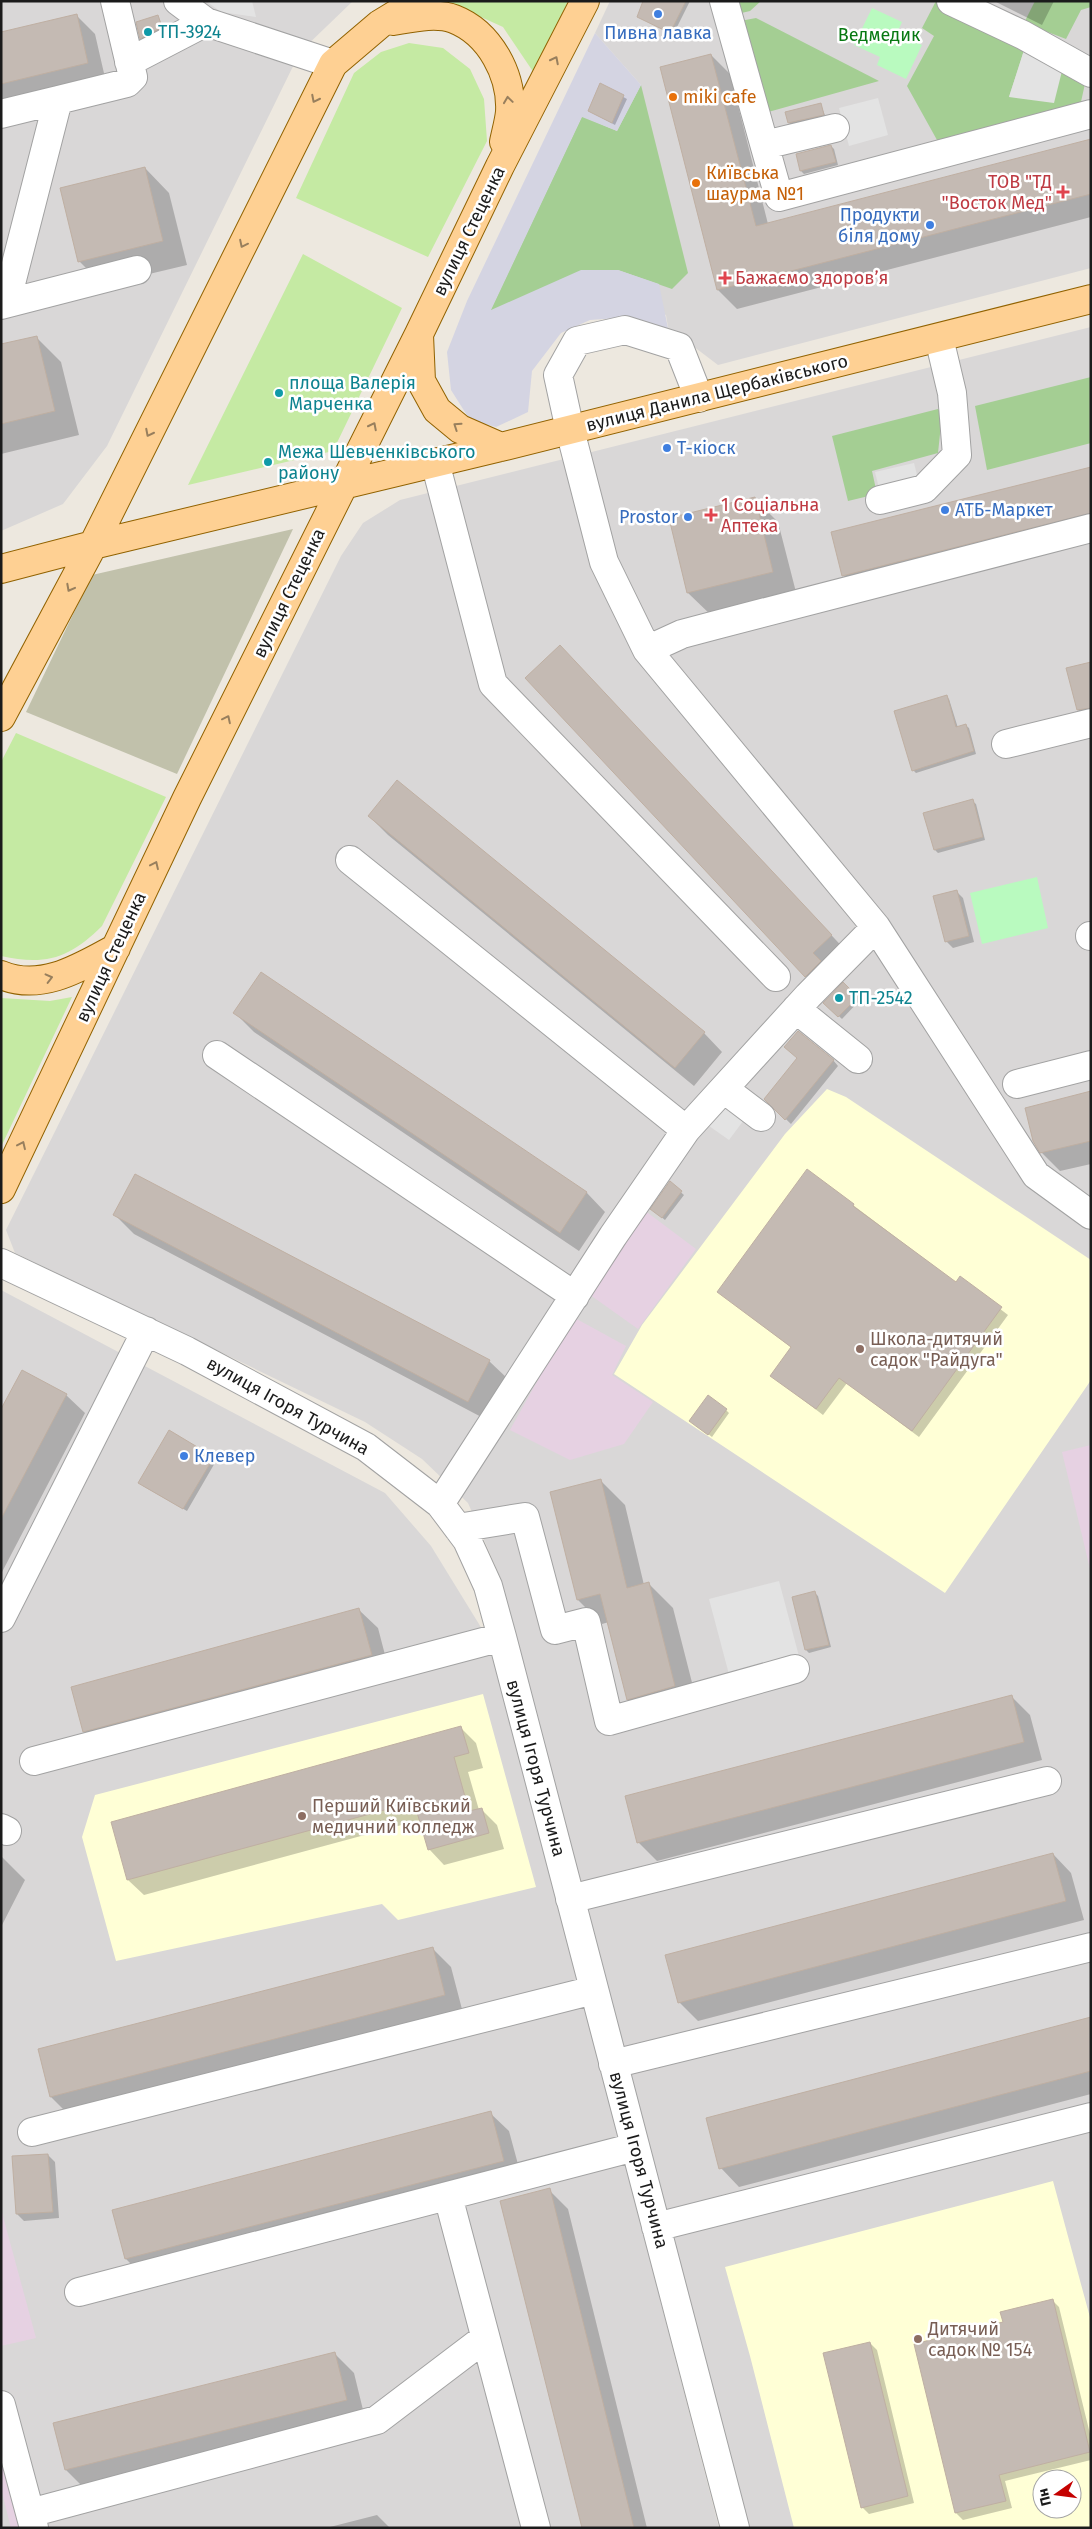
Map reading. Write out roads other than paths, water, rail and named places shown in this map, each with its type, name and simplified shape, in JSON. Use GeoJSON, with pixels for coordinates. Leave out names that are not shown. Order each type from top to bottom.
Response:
{"type":"FeatureCollection","features":[{"type":"Feature","properties":{"kind":"main road","name":"вулиця Стеценка"},"geometry":{"type":"LineString","coordinates":[[1,1189],[187,798],[419,334],[500,166],[585,1]]}},
{"type":"Feature","properties":{"kind":"main road"},"geometry":{"type":"LineString","coordinates":[[2,707],[93,544],[333,64],[380,24],[413,3]]}},
{"type":"Feature","properties":{"kind":"main road"},"geometry":{"type":"LineString","coordinates":[[380,24],[420,16],[453,19],[483,38],[504,70],[510,111],[500,166]]}},
{"type":"Feature","properties":{"kind":"main road","name":"вулиця Данила Щербаківського"},"geometry":{"type":"LineString","coordinates":[[342,485],[699,398],[1091,299]]}},
{"type":"Feature","properties":{"kind":"main road"},"geometry":{"type":"LineString","coordinates":[[419,334],[421,381],[437,410],[460,429],[501,447]]}},
{"type":"Feature","properties":{"kind":"main road"},"geometry":{"type":"LineString","coordinates":[[1,569],[93,544],[342,485]]}},
{"type":"Feature","properties":{"kind":"main road"},"geometry":{"type":"LineString","coordinates":[[1,975],[14,980],[44,980],[72,971],[116,948]]}},
{"type":"Feature","properties":{"kind":"street"},"geometry":{"type":"LineString","coordinates":[[1,114],[127,83],[133,77],[115,1]]}},
{"type":"Feature","properties":{"kind":"street"},"geometry":{"type":"LineString","coordinates":[[178,1],[206,22],[333,64]]}},
{"type":"Feature","properties":{"kind":"street"},"geometry":{"type":"LineString","coordinates":[[724,1],[779,197],[1091,114]]}},
{"type":"Feature","properties":{"kind":"street"},"geometry":{"type":"LineString","coordinates":[[951,1],[1023,35],[1091,73]]}},
{"type":"Feature","properties":{"kind":"street"},"geometry":{"type":"LineString","coordinates":[[129,62],[206,22]]}},
{"type":"Feature","properties":{"kind":"street"},"geometry":{"type":"LineString","coordinates":[[58,100],[4,304],[137,270]]}},
{"type":"Feature","properties":{"kind":"street"},"geometry":{"type":"LineString","coordinates":[[765,145],[835,128]]}},
{"type":"Feature","properties":{"kind":"street"},"geometry":{"type":"LineString","coordinates":[[699,398],[679,347],[625,330],[577,341],[558,375],[604,562],[647,650],[876,927],[1036,1175],[1091,1215]]}},
{"type":"Feature","properties":{"kind":"street"},"geometry":{"type":"LineString","coordinates":[[880,500],[924,489],[957,455],[952,393],[938,338]]}},
{"type":"Feature","properties":{"kind":"street"},"geometry":{"type":"LineString","coordinates":[[435,462],[493,684],[776,977]]}},
{"type":"Feature","properties":{"kind":"street"},"geometry":{"type":"LineString","coordinates":[[647,650],[682,634],[1091,528]]}},
{"type":"Feature","properties":{"kind":"street"},"geometry":{"type":"LineString","coordinates":[[1006,744],[1091,723]]}},
{"type":"Feature","properties":{"kind":"street"},"geometry":{"type":"LineString","coordinates":[[350,860],[686,1130]]}},
{"type":"Feature","properties":{"kind":"street"},"geometry":{"type":"LineString","coordinates":[[440,1504],[657,1169],[686,1130],[796,1009],[876,927]]}},
{"type":"Feature","properties":{"kind":"street"},"geometry":{"type":"LineString","coordinates":[[796,1009],[858,1059]]}},
{"type":"Feature","properties":{"kind":"street"},"geometry":{"type":"LineString","coordinates":[[217,1055],[575,1296]]}},
{"type":"Feature","properties":{"kind":"street"},"geometry":{"type":"LineString","coordinates":[[1017,1084],[1091,1064]]}},
{"type":"Feature","properties":{"kind":"street"},"geometry":{"type":"LineString","coordinates":[[724,1089],[761,1117]]}},
{"type":"Feature","properties":{"kind":"street","name":"вулиця Ігоря Турчина"},"geometry":{"type":"LineString","coordinates":[[1,1263],[146,1331],[366,1447],[440,1504],[467,1540],[488,1586],[735,2528]]}},
{"type":"Feature","properties":{"kind":"street"},"geometry":{"type":"LineString","coordinates":[[1,1618],[146,1331]]}},
{"type":"Feature","properties":{"kind":"street"},"geometry":{"type":"LineString","coordinates":[[458,1528],[525,1517],[555,1630],[586,1622],[609,1720],[795,1669]]}},
{"type":"Feature","properties":{"kind":"street"},"geometry":{"type":"LineString","coordinates":[[34,1761],[502,1638]]}},
{"type":"Feature","properties":{"kind":"street"},"geometry":{"type":"LineString","coordinates":[[570,1899],[1047,1781]]}},
{"type":"Feature","properties":{"kind":"street"},"geometry":{"type":"LineString","coordinates":[[613,2064],[1091,1947]]}},
{"type":"Feature","properties":{"kind":"street"},"geometry":{"type":"LineString","coordinates":[[32,2132],[594,1990]]}},
{"type":"Feature","properties":{"kind":"street"},"geometry":{"type":"LineString","coordinates":[[656,2227],[1091,2117]]}},
{"type":"Feature","properties":{"kind":"street"},"geometry":{"type":"LineString","coordinates":[[79,2292],[635,2147]]}},
{"type":"Feature","properties":{"kind":"street"},"geometry":{"type":"LineString","coordinates":[[448,2196],[536,2528]]}},
{"type":"Feature","properties":{"kind":"street"},"geometry":{"type":"LineString","coordinates":[[1,2405],[32,2520],[377,2420],[485,2338]]}},
{"type":"Feature","properties":{"kind":"place","name":"Пивна лавка"},"geometry":{"type":"Point","coordinates":[658,14]}},
{"type":"Feature","properties":{"kind":"place","name":"ТП-3924"},"geometry":{"type":"Point","coordinates":[148,32]}},
{"type":"Feature","properties":{"kind":"place","name":"miki cafe"},"geometry":{"type":"Point","coordinates":[673,97]}},
{"type":"Feature","properties":{"kind":"place","name":"Київська шаурма №1"},"geometry":{"type":"Point","coordinates":[696,183]}},
{"type":"Feature","properties":{"kind":"place","name":"ТОВ \"ТД \"Восток Мед\""},"geometry":{"type":"Point","coordinates":[1063,192]}},
{"type":"Feature","properties":{"kind":"place","name":"Продукти біля дому"},"geometry":{"type":"Point","coordinates":[930,225]}},
{"type":"Feature","properties":{"kind":"place","name":"Бажаємо здоровʼя"},"geometry":{"type":"Point","coordinates":[725,278]}},
{"type":"Feature","properties":{"kind":"place","name":"площа Валерія Марченка"},"geometry":{"type":"Point","coordinates":[279,393]}},
{"type":"Feature","properties":{"kind":"place","name":"Т-кіоск"},"geometry":{"type":"Point","coordinates":[667,448]}},
{"type":"Feature","properties":{"kind":"place","name":"Межа Шевченківського району"},"geometry":{"type":"Point","coordinates":[268,462]}},
{"type":"Feature","properties":{"kind":"place","name":"АТБ-Маркет"},"geometry":{"type":"Point","coordinates":[945,510]}},
{"type":"Feature","properties":{"kind":"place","name":"1 Соціальна Аптека"},"geometry":{"type":"Point","coordinates":[711,515]}},
{"type":"Feature","properties":{"kind":"place","name":"Prostor"},"geometry":{"type":"Point","coordinates":[688,517]}},
{"type":"Feature","properties":{"kind":"place","name":"ТП-2542"},"geometry":{"type":"Point","coordinates":[839,998]}},
{"type":"Feature","properties":{"kind":"place","name":"Школа-дитячий садок \"Райдуга\""},"geometry":{"type":"Point","coordinates":[860,1349]}},
{"type":"Feature","properties":{"kind":"place","name":"Клевер"},"geometry":{"type":"Point","coordinates":[184,1456]}},
{"type":"Feature","properties":{"kind":"place","name":"Перший Київський медичний колледж"},"geometry":{"type":"Point","coordinates":[302,1816]}},
{"type":"Feature","properties":{"kind":"place","name":"Дитячий садок № 154"},"geometry":{"type":"Point","coordinates":[918,2339]}},
{"type":"Feature","properties":{"kind":"park label","name":"Ведмедик"},"geometry":{"type":"Point","coordinates":[879,35]}}]}
